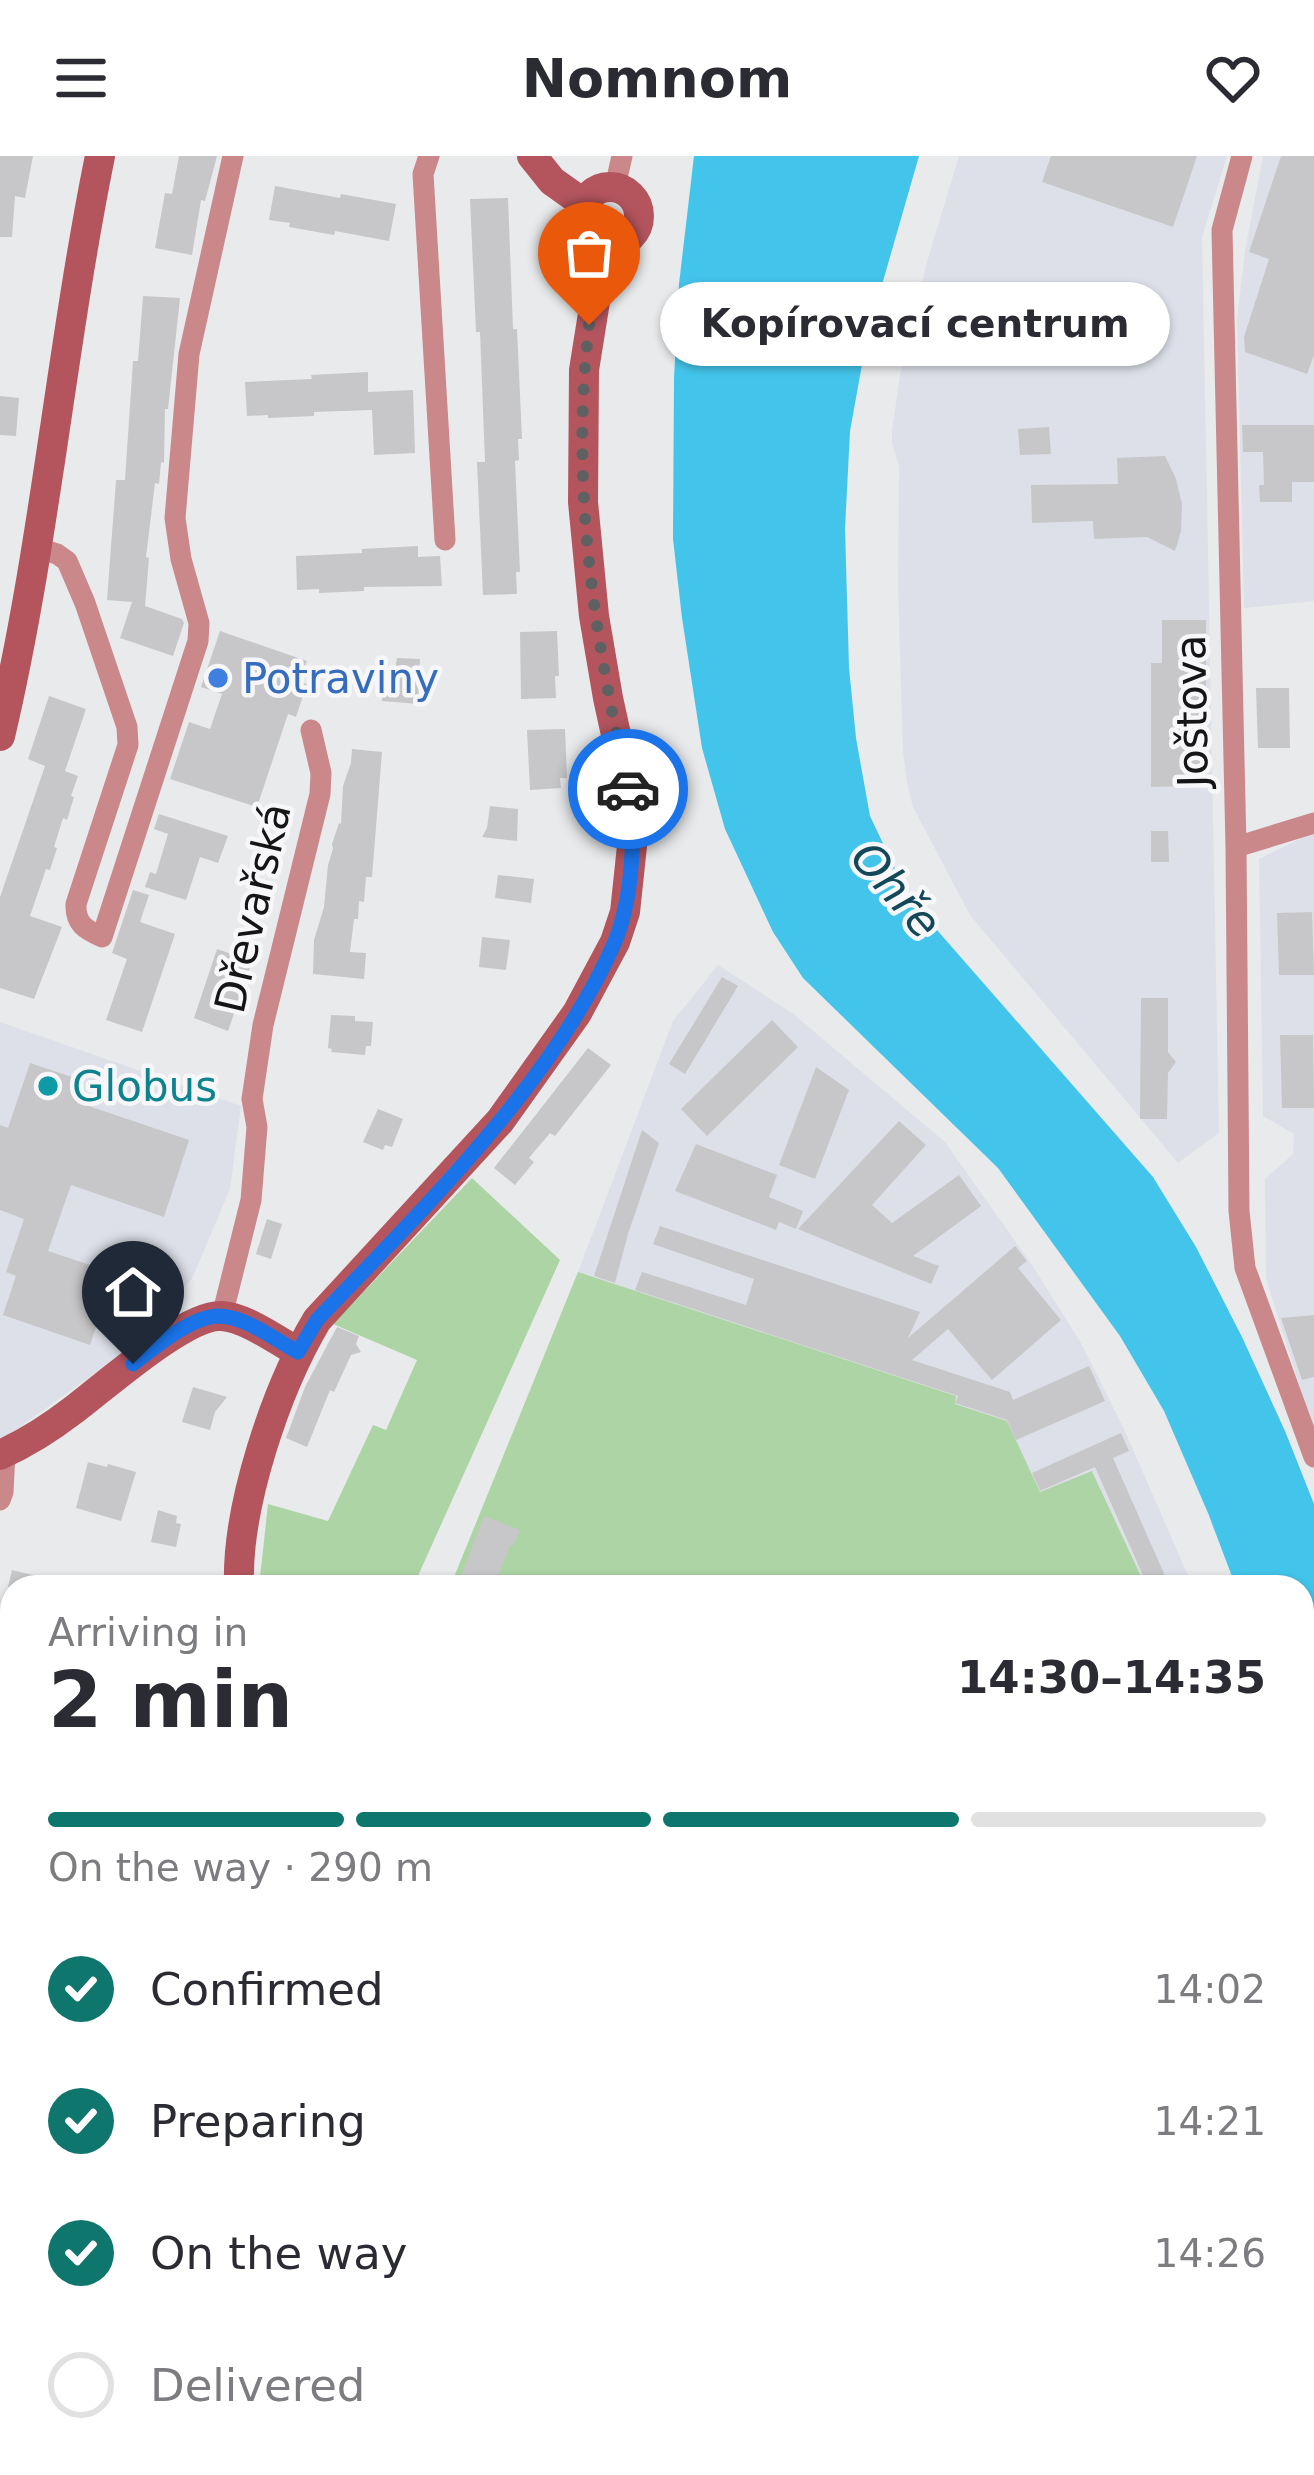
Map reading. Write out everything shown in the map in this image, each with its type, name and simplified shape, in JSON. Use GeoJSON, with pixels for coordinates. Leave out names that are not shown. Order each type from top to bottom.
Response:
{"type":"FeatureCollection","features":[{"type":"Feature","properties":{"kind":"street"},"geometry":{"type":"LineString","coordinates":[[0,736],[38,548],[100,156]]}},
{"type":"Feature","properties":{"kind":"street"},"geometry":{"type":"LineString","coordinates":[[38,548],[67,561],[127,727],[128,745],[76,904],[85,929],[103,937],[198,641],[199,623],[175,518],[178,475],[189,354],[233,156]]}},
{"type":"Feature","properties":{"kind":"street"},"geometry":{"type":"LineString","coordinates":[[429,156],[423,174],[446,540]]}},
{"type":"Feature","properties":{"kind":"street"},"geometry":{"type":"LineString","coordinates":[[532,156],[553,181],[584,203]]}},
{"type":"Feature","properties":{"kind":"street"},"geometry":{"type":"LineString","coordinates":[[615,188],[622,156]]}},
{"type":"Feature","properties":{"kind":"street","name":"Joštova"},"geometry":{"type":"LineString","coordinates":[[1242,156],[1222,230],[1239,1211],[1245,1268],[1314,1457]]}},
{"type":"Feature","properties":{"kind":"street"},"geometry":{"type":"LineString","coordinates":[[615,188],[634,200],[639,222],[626,241],[604,245],[593,241],[580,221],[584,203],[597,190],[615,188]]}},
{"type":"Feature","properties":{"kind":"street"},"geometry":{"type":"LineString","coordinates":[[240,1575],[254,1481],[271,1419],[298,1352],[317,1320],[500,1121],[577,1013],[615,942],[625,912],[631,803],[594,616],[583,502],[584,370],[604,245]]}},
{"type":"Feature","properties":{"kind":"street","name":"Dřevařská"},"geometry":{"type":"LineString","coordinates":[[222,1316],[251,1200],[257,1127],[252,1100],[263,1024],[320,794],[321,773],[311,730]]}},
{"type":"Feature","properties":{"kind":"street"},"geometry":{"type":"LineString","coordinates":[[1236,847],[1314,823]]}},
{"type":"Feature","properties":{"kind":"street"},"geometry":{"type":"LineString","coordinates":[[0,1500],[3,1454],[38,1436],[165,1340],[203,1318],[222,1316],[245,1324],[298,1352]]}},
{"type":"Feature","properties":{"kind":"shaded area"},"geometry":{"type":"Polygon","coordinates":[[[959,156],[1227,156],[1202,237],[1219,1133],[1178,1163],[970,915],[913,807],[907,783],[898,587],[899,466],[892,431],[927,262],[959,156]]]}},
{"type":"Feature","properties":{"kind":"shaded area"},"geometry":{"type":"Polygon","coordinates":[[[1263,156],[1314,156],[1314,601],[1244,608],[1237,318],[1263,156]]]}},
{"type":"Feature","properties":{"kind":"shaded area"},"geometry":{"type":"Polygon","coordinates":[[[1314,832],[1314,1431],[1266,1279],[1265,1179],[1293,1154],[1294,1134],[1263,1116],[1259,859],[1314,832]]]}},
{"type":"Feature","properties":{"kind":"shaded area"},"geometry":{"type":"Polygon","coordinates":[[[718,965],[792,1013],[945,1142],[1081,1343],[1188,1575],[1140,1575],[1093,1472],[1040,1492],[1006,1421],[954,1404],[956,1396],[578,1272],[673,1021],[718,965]]]}},
{"type":"Feature","properties":{"kind":"shaded area"},"geometry":{"type":"Polygon","coordinates":[[[0,1022],[241,1106],[230,1189],[192,1279],[143,1339],[0,1441],[0,1022]]]}},
{"type":"Feature","properties":{"kind":"green space"},"geometry":{"type":"Polygon","coordinates":[[[472,1178],[560,1260],[418,1575],[260,1575],[268,1504],[328,1521],[373,1425],[386,1430],[417,1360],[333,1324],[472,1178]]]}},
{"type":"Feature","properties":{"kind":"green space"},"geometry":{"type":"Polygon","coordinates":[[[578,1272],[956,1396],[955,1404],[1007,1421],[1040,1492],[1092,1471],[1140,1575],[455,1575],[578,1272]]]}},
{"type":"Feature","properties":{"kind":"water","name":"Ohře"},"geometry":{"type":"Polygon","coordinates":[[[694,156],[919,156],[867,337],[850,431],[845,529],[849,668],[870,816],[909,898],[1153,1177],[1196,1247],[1242,1337],[1314,1504],[1314,1575],[1231,1575],[1164,1411],[1120,1336],[998,1168],[803,978],[773,932],[725,829],[702,748],[682,618],[673,539],[679,284],[694,156]]]}},
{"type":"Feature","properties":{"kind":"building"},"geometry":{"type":"Polygon","coordinates":[[[0,156],[33,156],[25,198],[15,196],[12,237],[0,237],[0,156]]]}},
{"type":"Feature","properties":{"kind":"building"},"geometry":{"type":"Polygon","coordinates":[[[179,156],[217,156],[205,201],[201,200],[192,255],[155,248],[165,193],[172,194],[179,156]]]}},
{"type":"Feature","properties":{"kind":"building"},"geometry":{"type":"Polygon","coordinates":[[[1051,156],[1197,156],[1173,227],[1042,182],[1051,156]]]}},
{"type":"Feature","properties":{"kind":"building"},"geometry":{"type":"Polygon","coordinates":[[[1281,156],[1314,156],[1314,355],[1307,374],[1245,352],[1244,337],[1269,259],[1249,252],[1281,156]]]}},
{"type":"Feature","properties":{"kind":"building"},"geometry":{"type":"Polygon","coordinates":[[[275,186],[396,204],[389,241],[269,220],[275,186]]]}},
{"type":"Feature","properties":{"kind":"building"},"geometry":{"type":"Polygon","coordinates":[[[508,198],[522,439],[518,439],[519,460],[515,461],[520,572],[516,572],[517,594],[483,595],[477,462],[485,462],[470,199],[508,198]]]}},
{"type":"Feature","properties":{"kind":"building"},"geometry":{"type":"Polygon","coordinates":[[[143,296],[180,298],[165,409],[164,463],[159,484],[155,483],[146,557],[145,606],[182,619],[173,656],[120,638],[132,602],[107,600],[116,480],[125,480],[133,361],[138,361],[143,296]]]}},
{"type":"Feature","properties":{"kind":"building"},"geometry":{"type":"Polygon","coordinates":[[[368,372],[368,392],[413,390],[415,453],[374,455],[372,410],[247,416],[245,382],[368,372]]]}},
{"type":"Feature","properties":{"kind":"building"},"geometry":{"type":"Polygon","coordinates":[[[0,396],[19,398],[16,436],[0,435],[0,396]]]}},
{"type":"Feature","properties":{"kind":"building"},"geometry":{"type":"Polygon","coordinates":[[[1242,425],[1314,425],[1314,482],[1292,482],[1292,502],[1260,502],[1263,452],[1243,452],[1242,425]]]}},
{"type":"Feature","properties":{"kind":"building"},"geometry":{"type":"Polygon","coordinates":[[[1049,427],[1051,454],[1020,455],[1018,429],[1049,427]]]}},
{"type":"Feature","properties":{"kind":"building"},"geometry":{"type":"Polygon","coordinates":[[[1165,456],[1182,504],[1175,551],[1147,537],[1094,539],[1093,521],[1032,523],[1031,485],[1118,484],[1117,458],[1165,456]]]}},
{"type":"Feature","properties":{"kind":"building"},"geometry":{"type":"Polygon","coordinates":[[[418,546],[418,557],[440,556],[442,586],[319,593],[319,589],[297,590],[296,556],[418,546]]]}},
{"type":"Feature","properties":{"kind":"building"},"geometry":{"type":"Polygon","coordinates":[[[1162,620],[1206,620],[1206,775],[1194,786],[1151,787],[1151,663],[1162,663],[1162,620]]]}},
{"type":"Feature","properties":{"kind":"building"},"geometry":{"type":"Polygon","coordinates":[[[220,631],[307,661],[299,682],[307,684],[296,717],[288,714],[257,807],[170,779],[189,722],[210,729],[222,694],[201,687],[220,631]]]}},
{"type":"Feature","properties":{"kind":"building"},"geometry":{"type":"Polygon","coordinates":[[[557,631],[556,698],[521,699],[520,632],[557,631]]]}},
{"type":"Feature","properties":{"kind":"building"},"geometry":{"type":"Polygon","coordinates":[[[397,658],[420,659],[418,704],[382,701],[385,669],[395,670],[397,658]]]}},
{"type":"Feature","properties":{"kind":"building"},"geometry":{"type":"Polygon","coordinates":[[[1256,688],[1289,688],[1290,748],[1258,748],[1256,688]]]}},
{"type":"Feature","properties":{"kind":"building"},"geometry":{"type":"Polygon","coordinates":[[[49,696],[86,709],[65,771],[78,776],[74,797],[30,916],[62,927],[34,999],[0,988],[0,897],[45,766],[28,759],[49,696]]]}},
{"type":"Feature","properties":{"kind":"building"},"geometry":{"type":"Polygon","coordinates":[[[565,729],[567,778],[560,778],[561,788],[530,790],[527,730],[565,729]]]}},
{"type":"Feature","properties":{"kind":"building"},"geometry":{"type":"Polygon","coordinates":[[[352,749],[382,752],[372,877],[366,877],[350,952],[366,953],[364,979],[313,974],[314,940],[324,907],[332,844],[341,824],[352,749]]]}},
{"type":"Feature","properties":{"kind":"building"},"geometry":{"type":"Polygon","coordinates":[[[490,806],[518,809],[517,841],[482,837],[490,806]]]}},
{"type":"Feature","properties":{"kind":"building"},"geometry":{"type":"Polygon","coordinates":[[[159,814],[228,836],[218,863],[200,857],[186,900],[145,887],[150,872],[156,874],[168,834],[154,829],[159,814]]]}},
{"type":"Feature","properties":{"kind":"building"},"geometry":{"type":"Polygon","coordinates":[[[1151,831],[1168,831],[1169,862],[1151,862],[1151,831]]]}},
{"type":"Feature","properties":{"kind":"building"},"geometry":{"type":"Polygon","coordinates":[[[498,875],[534,879],[531,903],[495,898],[498,875]]]}},
{"type":"Feature","properties":{"kind":"building"},"geometry":{"type":"Polygon","coordinates":[[[133,890],[149,895],[140,922],[175,934],[142,1032],[106,1020],[127,959],[112,953],[133,890]]]}},
{"type":"Feature","properties":{"kind":"building"},"geometry":{"type":"Polygon","coordinates":[[[1312,912],[1314,975],[1279,975],[1277,913],[1312,912]]]}},
{"type":"Feature","properties":{"kind":"building"},"geometry":{"type":"Polygon","coordinates":[[[482,937],[510,940],[506,970],[479,967],[482,937]]]}},
{"type":"Feature","properties":{"kind":"building"},"geometry":{"type":"Polygon","coordinates":[[[217,949],[252,961],[228,1031],[194,1018],[217,949]]]}},
{"type":"Feature","properties":{"kind":"building"},"geometry":{"type":"Polygon","coordinates":[[[722,977],[738,986],[685,1074],[669,1064],[722,977]]]}},
{"type":"Feature","properties":{"kind":"building"},"geometry":{"type":"Polygon","coordinates":[[[1141,998],[1168,998],[1168,1052],[1176,1062],[1168,1073],[1167,1119],[1140,1119],[1141,998]]]}},
{"type":"Feature","properties":{"kind":"building"},"geometry":{"type":"Polygon","coordinates":[[[331,1015],[373,1022],[371,1046],[366,1046],[365,1055],[331,1052],[331,1015]]]}},
{"type":"Feature","properties":{"kind":"building"},"geometry":{"type":"Polygon","coordinates":[[[772,1020],[798,1047],[707,1136],[681,1109],[772,1020]]]}},
{"type":"Feature","properties":{"kind":"building"},"geometry":{"type":"Polygon","coordinates":[[[1280,1035],[1313,1035],[1314,1108],[1282,1108],[1280,1035]]]}},
{"type":"Feature","properties":{"kind":"building"},"geometry":{"type":"Polygon","coordinates":[[[588,1048],[611,1065],[555,1136],[550,1133],[529,1158],[534,1162],[515,1185],[494,1168],[588,1048]]]}},
{"type":"Feature","properties":{"kind":"building"},"geometry":{"type":"Polygon","coordinates":[[[30,1063],[84,1081],[77,1102],[189,1140],[164,1217],[71,1185],[48,1251],[114,1273],[90,1345],[3,1315],[16,1276],[6,1272],[24,1219],[0,1210],[0,1125],[8,1128],[30,1063]]]}},
{"type":"Feature","properties":{"kind":"building"},"geometry":{"type":"Polygon","coordinates":[[[816,1067],[849,1090],[815,1179],[779,1165],[816,1067]]]}},
{"type":"Feature","properties":{"kind":"building"},"geometry":{"type":"Polygon","coordinates":[[[378,1109],[403,1119],[392,1147],[385,1145],[383,1150],[363,1142],[378,1109]]]}},
{"type":"Feature","properties":{"kind":"building"},"geometry":{"type":"Polygon","coordinates":[[[899,1121],[926,1145],[872,1205],[892,1223],[959,1175],[981,1206],[913,1256],[939,1266],[931,1284],[798,1229],[899,1121]]]}},
{"type":"Feature","properties":{"kind":"building"},"geometry":{"type":"Polygon","coordinates":[[[642,1130],[659,1143],[615,1283],[594,1276],[642,1130]]]}},
{"type":"Feature","properties":{"kind":"building"},"geometry":{"type":"Polygon","coordinates":[[[696,1144],[777,1175],[769,1197],[803,1211],[796,1229],[779,1222],[776,1230],[675,1191],[696,1144]]]}},
{"type":"Feature","properties":{"kind":"building"},"geometry":{"type":"Polygon","coordinates":[[[267,1219],[282,1224],[271,1259],[256,1254],[267,1219]]]}},
{"type":"Feature","properties":{"kind":"building"},"geometry":{"type":"Polygon","coordinates":[[[660,1226],[920,1312],[908,1338],[1015,1246],[1027,1261],[1018,1268],[1061,1320],[992,1380],[948,1329],[912,1360],[1010,1392],[1013,1400],[1089,1366],[1105,1401],[1016,1440],[1007,1420],[955,1403],[958,1396],[635,1290],[642,1272],[746,1305],[754,1279],[653,1244],[660,1226]]]}},
{"type":"Feature","properties":{"kind":"building"},"geometry":{"type":"Polygon","coordinates":[[[1314,1315],[1314,1377],[1302,1380],[1281,1318],[1314,1315]]]}},
{"type":"Feature","properties":{"kind":"building"},"geometry":{"type":"Polygon","coordinates":[[[337,1327],[359,1336],[356,1344],[361,1352],[351,1355],[334,1392],[330,1390],[307,1447],[286,1438],[305,1387],[337,1327]]]}},
{"type":"Feature","properties":{"kind":"building"},"geometry":{"type":"Polygon","coordinates":[[[193,1387],[227,1397],[215,1412],[210,1430],[182,1422],[193,1387]]]}},
{"type":"Feature","properties":{"kind":"building"},"geometry":{"type":"Polygon","coordinates":[[[1121,1433],[1129,1451],[1113,1458],[1165,1575],[1143,1575],[1095,1467],[1040,1491],[1032,1473],[1121,1433]]]}},
{"type":"Feature","properties":{"kind":"building"},"geometry":{"type":"Polygon","coordinates":[[[88,1462],[136,1472],[121,1521],[76,1508],[88,1462]]]}},
{"type":"Feature","properties":{"kind":"building"},"geometry":{"type":"Polygon","coordinates":[[[158,1510],[177,1516],[176,1523],[181,1524],[176,1547],[151,1542],[158,1510]]]}},
{"type":"Feature","properties":{"kind":"building"},"geometry":{"type":"Polygon","coordinates":[[[484,1516],[520,1530],[499,1575],[462,1575],[484,1516]]]}},
{"type":"Feature","properties":{"kind":"way so far"},"geometry":{"type":"LineString","coordinates":[[589,325],[582,413],[586,557],[628,789]]}},
{"type":"Feature","properties":{"kind":"place","name":"Kopírovací centrum"},"geometry":{"type":"Point","coordinates":[589,325]}},
{"type":"Feature","properties":{"kind":"place","name":"Potraviny"},"geometry":{"type":"Point","coordinates":[218,678]}},
{"type":"Feature","properties":{"kind":"place","name":"Globus"},"geometry":{"type":"Point","coordinates":[48,1086]}},
{"type":"Feature","properties":{"kind":"route"},"geometry":{"type":"LineString","coordinates":[[133,1364],[203,1318],[222,1316],[298,1352],[317,1320],[500,1121],[577,1013],[615,942],[625,912],[632,846],[628,789]]}}]}
